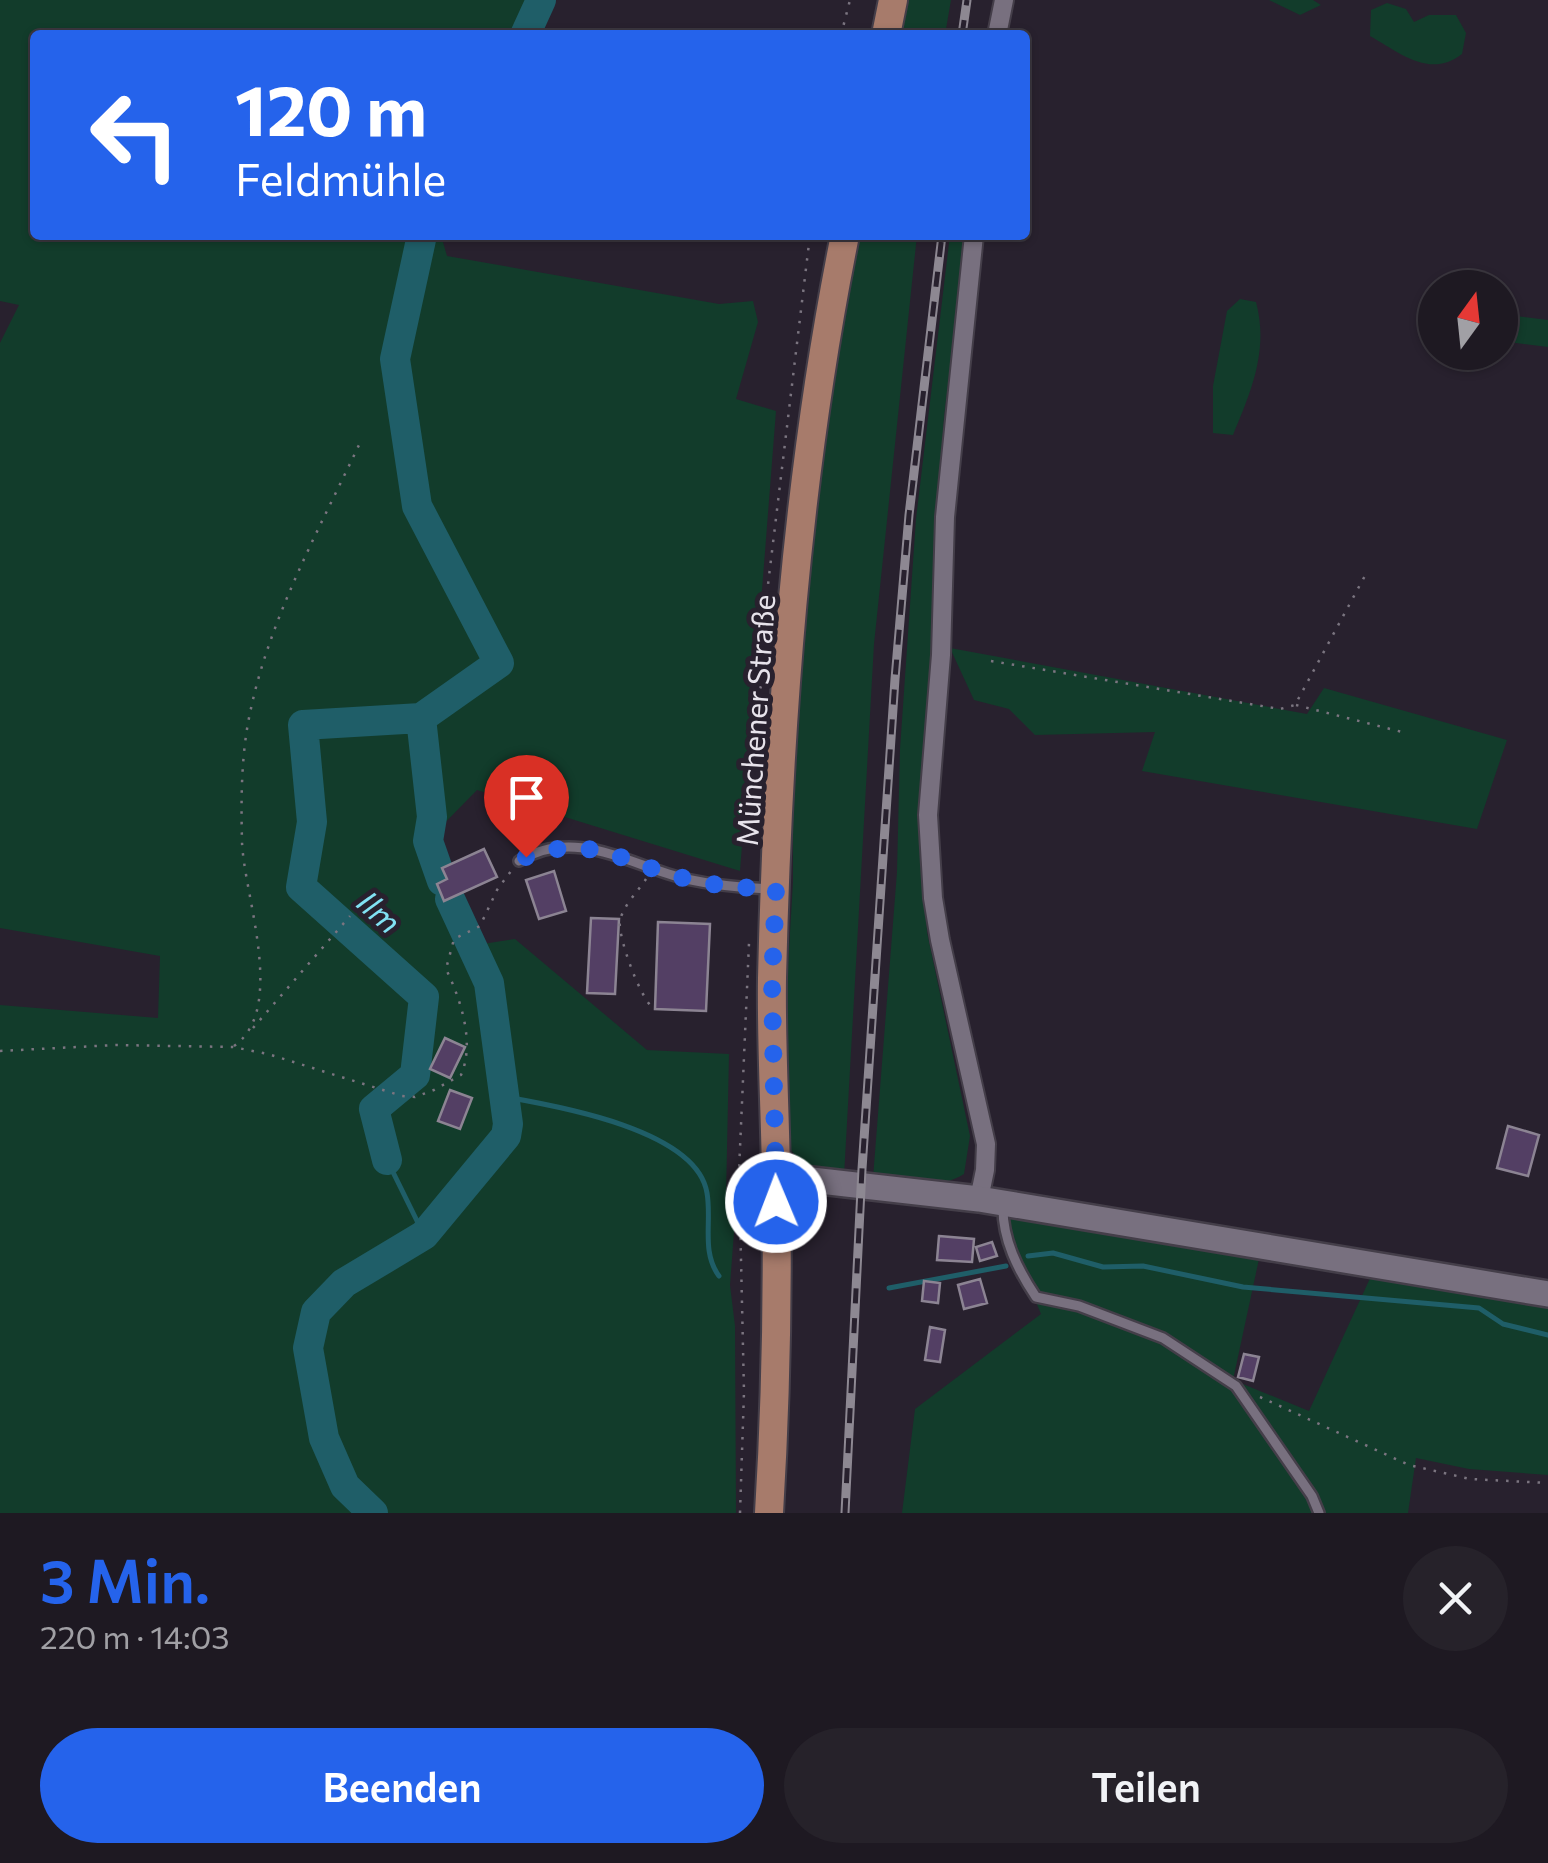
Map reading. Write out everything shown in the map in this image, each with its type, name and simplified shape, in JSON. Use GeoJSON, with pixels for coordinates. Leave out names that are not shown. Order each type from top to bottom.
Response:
{"type":"FeatureCollection","features":[{"type":"Feature","properties":{"kind":"main road"},"geometry":{"type":"LineString","coordinates":[[887,30],[893,0]]}},
{"type":"Feature","properties":{"kind":"main road","name":"Münchener Straße"},"geometry":{"type":"LineString","coordinates":[[769,1513],[776,1229],[772,981],[790,634],[812,438],[845,240]]}},
{"type":"Feature","properties":{"kind":"street"},"geometry":{"type":"LineString","coordinates":[[998,30],[1004,0]]}},
{"type":"Feature","properties":{"kind":"street"},"geometry":{"type":"LineString","coordinates":[[973,240],[945,517],[942,655],[928,815],[933,898],[986,1144],[991,1202]]}},
{"type":"Feature","properties":{"kind":"street"},"geometry":{"type":"LineString","coordinates":[[776,1176],[991,1202],[1548,1294]]}},
{"type":"Feature","properties":{"kind":"lane"},"geometry":{"type":"LineString","coordinates":[[519,861],[548,851],[594,849],[621,854],[652,870],[690,880],[776,889]]}},
{"type":"Feature","properties":{"kind":"lane"},"geometry":{"type":"LineString","coordinates":[[991,1202],[1021,1275],[1036,1297],[1079,1306],[1163,1338],[1236,1386],[1312,1496],[1319,1513]]}},
{"type":"Feature","properties":{"kind":"path"},"geometry":{"type":"LineString","coordinates":[[843,30],[850,0]]}},
{"type":"Feature","properties":{"kind":"path"},"geometry":{"type":"LineString","coordinates":[[252,1028],[259,973],[253,904],[242,855],[241,805],[250,716],[263,664],[289,596],[360,446]]}},
{"type":"Feature","properties":{"kind":"path"},"geometry":{"type":"LineString","coordinates":[[1295,705],[1367,572]]}},
{"type":"Feature","properties":{"kind":"path"},"geometry":{"type":"LineString","coordinates":[[991,661],[1280,709],[1295,705],[1406,733]]}},
{"type":"Feature","properties":{"kind":"path"},"geometry":{"type":"LineString","coordinates":[[0,1051],[116,1044],[233,1046],[415,1097],[461,1074],[470,1055],[459,995],[446,969],[454,940],[480,926],[496,890],[519,861]]}},
{"type":"Feature","properties":{"kind":"path"},"geometry":{"type":"LineString","coordinates":[[652,870],[626,909],[620,931],[642,996],[653,1008]]}},
{"type":"Feature","properties":{"kind":"path"},"geometry":{"type":"LineString","coordinates":[[233,1046],[350,916]]}},
{"type":"Feature","properties":{"kind":"path"},"geometry":{"type":"LineString","coordinates":[[776,1229],[801,1228],[808,1206],[816,1197]]}},
{"type":"Feature","properties":{"kind":"path"},"geometry":{"type":"LineString","coordinates":[[1236,1386],[1409,1465],[1470,1479],[1548,1483]]}},
{"type":"Feature","properties":{"kind":"green space"},"geometry":{"type":"Polygon","coordinates":[[[0,0],[555,0],[539,30],[30,30],[30,240],[442,240],[447,256],[719,304],[753,301],[758,322],[736,399],[776,411],[740,871],[477,790],[431,837],[476,945],[515,939],[647,1050],[729,1054],[726,1196],[735,1219],[730,1285],[735,1326],[736,1513],[0,1513],[0,1005],[158,1018],[160,956],[0,928],[0,343],[19,305],[0,301],[0,0]]]}},
{"type":"Feature","properties":{"kind":"green space"},"geometry":{"type":"Polygon","coordinates":[[[903,0],[951,0],[946,30],[897,30],[903,0]]]}},
{"type":"Feature","properties":{"kind":"green space"},"geometry":{"type":"Polygon","coordinates":[[[1269,0],[1313,0],[1321,5],[1300,15],[1269,0]]]}},
{"type":"Feature","properties":{"kind":"green space"},"geometry":{"type":"Polygon","coordinates":[[[1387,3],[1406,9],[1414,22],[1429,15],[1456,15],[1466,33],[1462,54],[1450,61],[1427,64],[1370,36],[1371,10],[1387,3]]]}},
{"type":"Feature","properties":{"kind":"green space"},"geometry":{"type":"Polygon","coordinates":[[[857,240],[916,240],[874,644],[844,1176],[803,1161],[786,1142],[785,1016],[793,882],[793,730],[824,413],[857,240]]]}},
{"type":"Feature","properties":{"kind":"green space"},"geometry":{"type":"Polygon","coordinates":[[[949,240],[965,240],[944,417],[920,805],[927,932],[970,1136],[964,1174],[943,1182],[920,1183],[873,1178],[897,872],[900,749],[916,519],[949,240]]]}},
{"type":"Feature","properties":{"kind":"green space"},"geometry":{"type":"Polygon","coordinates":[[[1240,299],[1256,302],[1260,337],[1256,370],[1233,435],[1213,433],[1213,386],[1227,311],[1240,299]]]}},
{"type":"Feature","properties":{"kind":"green space"},"geometry":{"type":"Polygon","coordinates":[[[1518,316],[1548,320],[1548,347],[1518,343],[1518,316]]]}},
{"type":"Feature","properties":{"kind":"green space"},"geometry":{"type":"Polygon","coordinates":[[[950,648],[1307,714],[1324,688],[1507,740],[1477,829],[1142,771],[1155,732],[1035,735],[1009,709],[974,700],[950,648]]]}},
{"type":"Feature","properties":{"kind":"green space"},"geometry":{"type":"Polygon","coordinates":[[[1011,1215],[1259,1259],[1233,1380],[1309,1411],[1372,1274],[1548,1304],[1548,1475],[1469,1469],[1416,1458],[1408,1513],[902,1513],[915,1409],[1041,1314],[1008,1235],[1011,1215]]]}},
{"type":"Feature","properties":{"kind":"building"},"geometry":{"type":"Polygon","coordinates":[[[484,849],[497,877],[444,901],[437,884],[447,879],[442,868],[484,849]]]}},
{"type":"Feature","properties":{"kind":"building"},"geometry":{"type":"Polygon","coordinates":[[[554,871],[566,911],[539,919],[526,880],[554,871]]]}},
{"type":"Feature","properties":{"kind":"building"},"geometry":{"type":"Polygon","coordinates":[[[591,918],[619,919],[615,994],[587,993],[591,918]]]}},
{"type":"Feature","properties":{"kind":"building"},"geometry":{"type":"Polygon","coordinates":[[[658,922],[710,924],[706,1011],[655,1009],[658,922]]]}},
{"type":"Feature","properties":{"kind":"building"},"geometry":{"type":"Polygon","coordinates":[[[445,1038],[465,1047],[450,1078],[430,1069],[445,1038]]]}},
{"type":"Feature","properties":{"kind":"building"},"geometry":{"type":"Polygon","coordinates":[[[450,1090],[472,1098],[460,1129],[438,1121],[450,1090]]]}},
{"type":"Feature","properties":{"kind":"building"},"geometry":{"type":"Polygon","coordinates":[[[1508,1126],[1539,1135],[1528,1176],[1497,1168],[1508,1126]]]}},
{"type":"Feature","properties":{"kind":"building"},"geometry":{"type":"Polygon","coordinates":[[[939,1236],[974,1239],[972,1262],[937,1260],[939,1236]]]}},
{"type":"Feature","properties":{"kind":"building"},"geometry":{"type":"Polygon","coordinates":[[[992,1242],[997,1256],[980,1261],[976,1247],[992,1242]]]}},
{"type":"Feature","properties":{"kind":"building"},"geometry":{"type":"Polygon","coordinates":[[[980,1279],[987,1303],[964,1309],[958,1285],[980,1279]]]}},
{"type":"Feature","properties":{"kind":"building"},"geometry":{"type":"Polygon","coordinates":[[[924,1281],[940,1283],[938,1303],[922,1301],[924,1281]]]}},
{"type":"Feature","properties":{"kind":"building"},"geometry":{"type":"Polygon","coordinates":[[[930,1327],[945,1330],[940,1362],[925,1360],[930,1327]]]}},
{"type":"Feature","properties":{"kind":"building"},"geometry":{"type":"Polygon","coordinates":[[[1244,1354],[1259,1357],[1253,1381],[1238,1377],[1244,1354]]]}},
{"type":"Feature","properties":{"kind":"waterway","name":"Ilm"},"geometry":{"type":"LineString","coordinates":[[527,30],[541,0]]}},
{"type":"Feature","properties":{"kind":"waterway","name":"Ilm"},"geometry":{"type":"LineString","coordinates":[[387,1160],[374,1109],[415,1075],[424,997],[301,887],[312,822],[303,725],[421,718],[499,663],[417,506],[395,359],[421,240]]}},
{"type":"Feature","properties":{"kind":"waterway","name":"Ilm"},"geometry":{"type":"LineString","coordinates":[[421,718],[432,817],[428,841],[442,881]]}},
{"type":"Feature","properties":{"kind":"waterway","name":"Ilm"},"geometry":{"type":"LineString","coordinates":[[373,1513],[345,1486],[324,1438],[308,1348],[316,1312],[344,1283],[424,1235],[506,1136],[508,1124],[489,983],[450,899]]}},
{"type":"Feature","properties":{"kind":"waterway"},"geometry":{"type":"LineString","coordinates":[[506,1097],[622,1125],[679,1153],[698,1171],[707,1193],[710,1257],[719,1276]]}},
{"type":"Feature","properties":{"kind":"waterway","name":"Ilm"},"geometry":{"type":"LineString","coordinates":[[387,1160],[424,1235]]}},
{"type":"Feature","properties":{"kind":"waterway"},"geometry":{"type":"LineString","coordinates":[[1028,1256],[1053,1253],[1103,1267],[1143,1266],[1243,1287],[1479,1308],[1503,1324],[1548,1335]]}},
{"type":"Feature","properties":{"kind":"waterway"},"geometry":{"type":"LineString","coordinates":[[889,1288],[1006,1266]]}},
{"type":"Feature","properties":{"kind":"railway"},"geometry":{"type":"LineString","coordinates":[[963,30],[967,0]]}},
{"type":"Feature","properties":{"kind":"railway"},"geometry":{"type":"LineString","coordinates":[[845,1513],[862,1169],[895,679],[909,515],[941,240]]}},
{"type":"Feature","properties":{"kind":"route"},"geometry":{"type":"LineString","coordinates":[[526,857],[548,851],[594,849],[621,854],[652,870],[690,880],[776,889],[772,981],[776,1202]]}}]}
